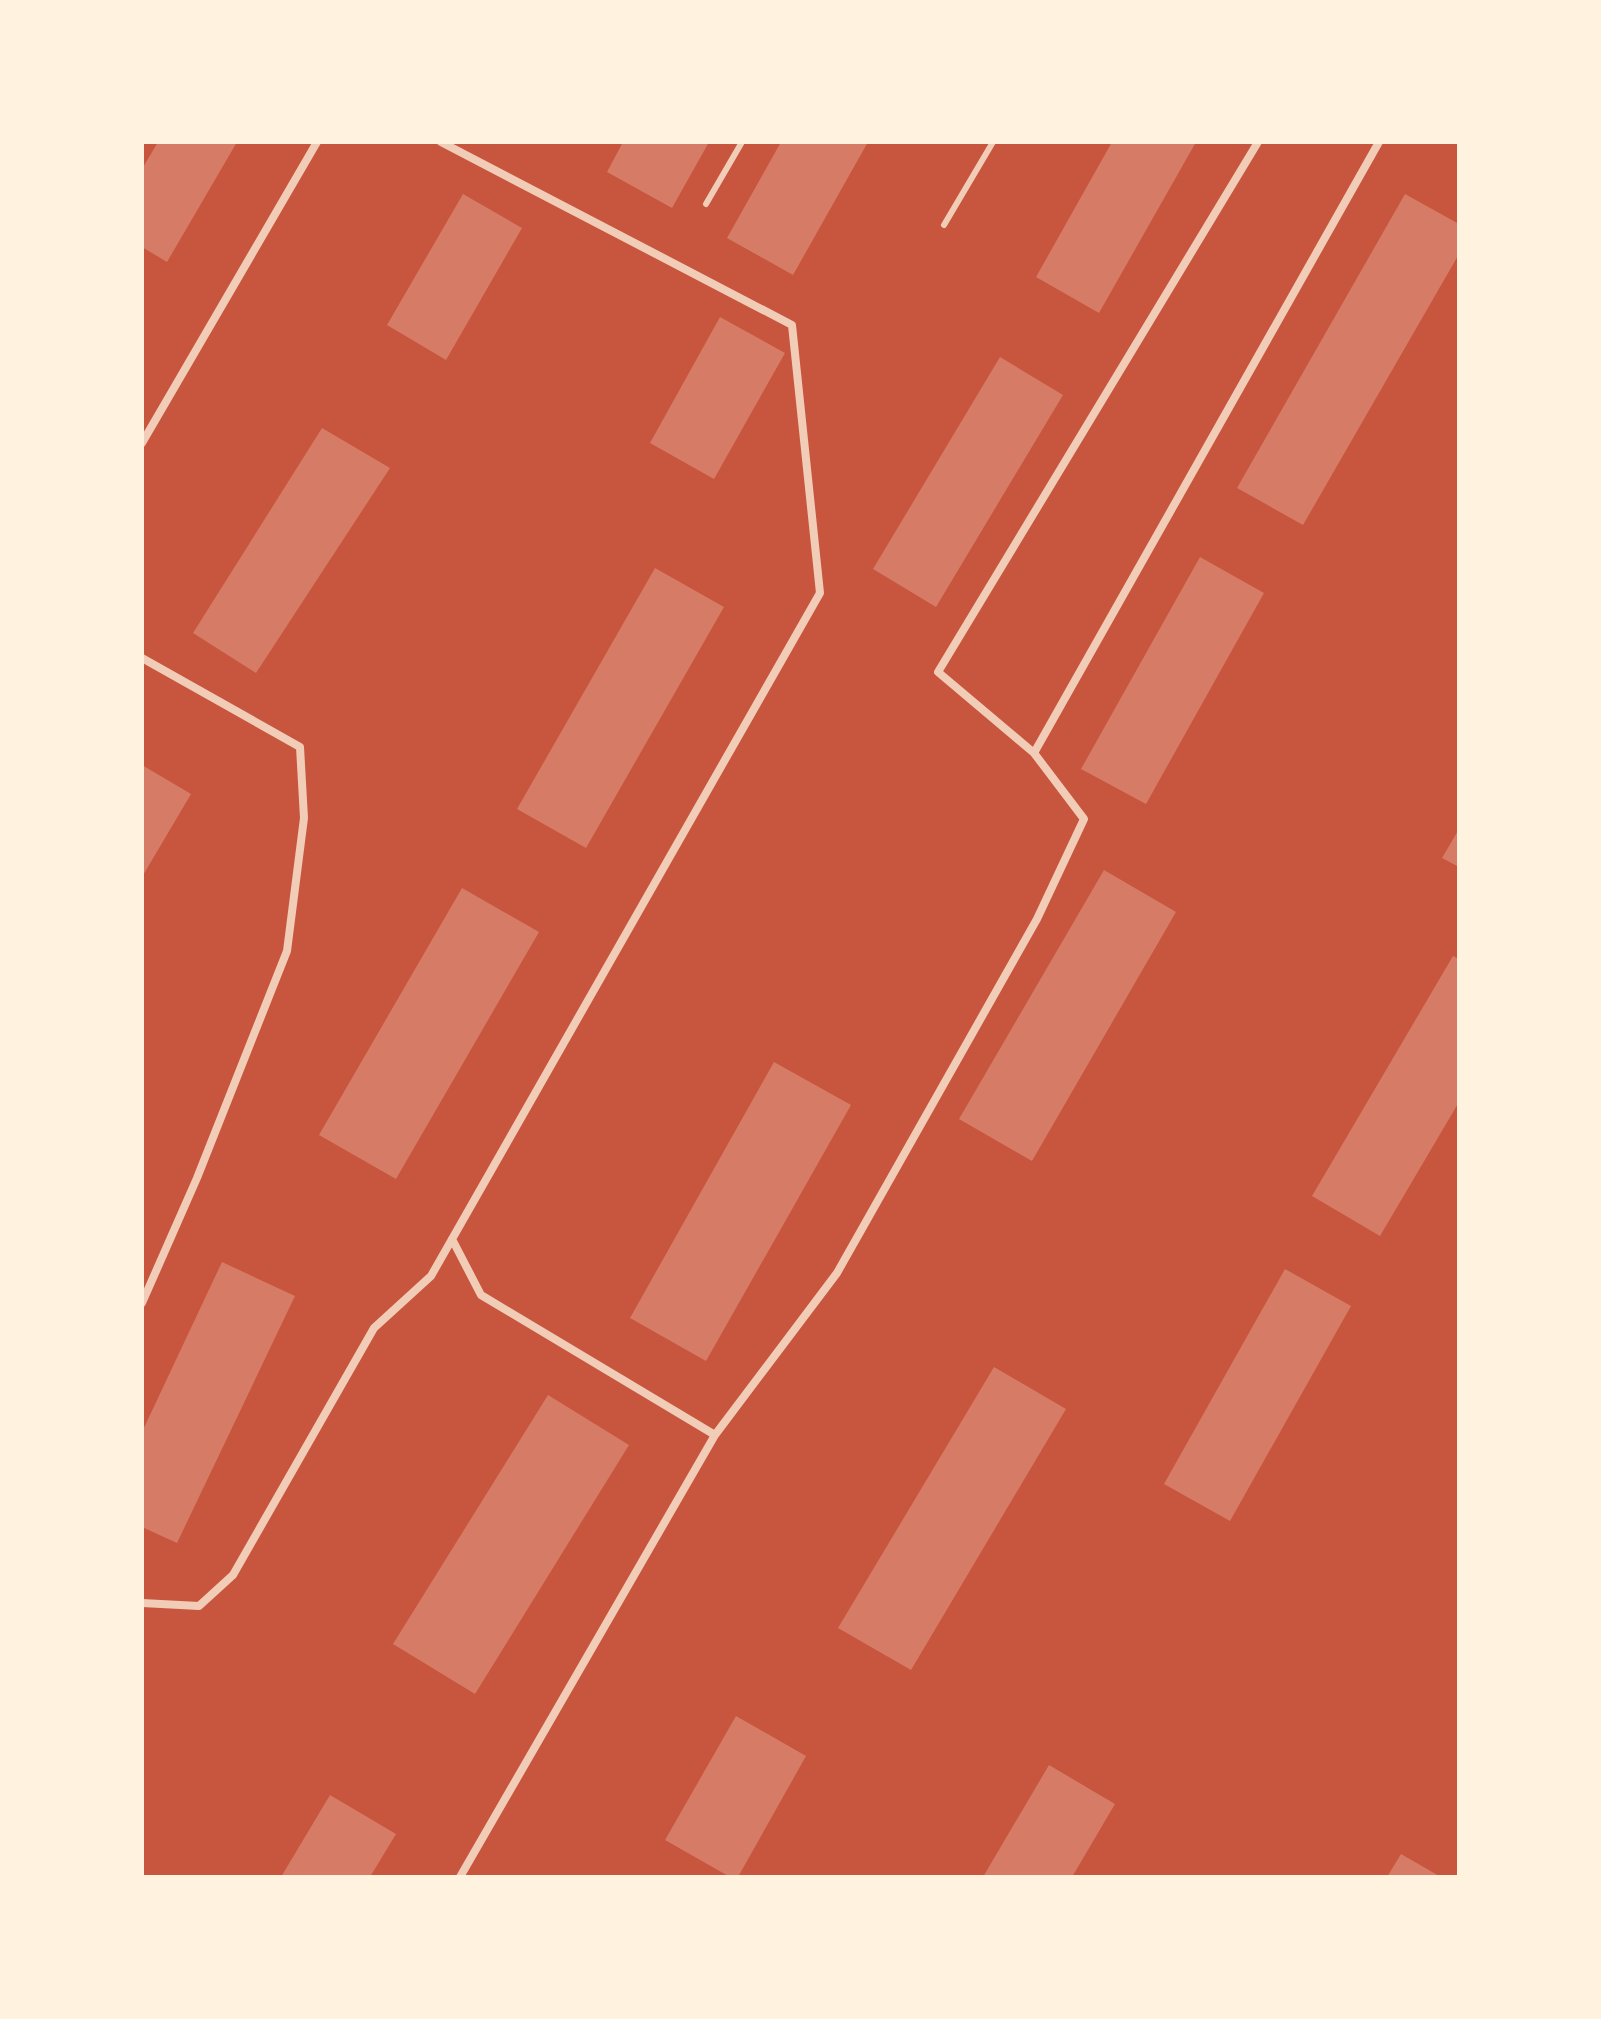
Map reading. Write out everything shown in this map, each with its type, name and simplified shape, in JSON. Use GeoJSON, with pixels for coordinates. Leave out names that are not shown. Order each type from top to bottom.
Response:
{"type":"FeatureCollection","features":[{"type":"Feature","properties":{"kind":"street"},"geometry":{"type":"LineString","coordinates":[[142,443],[317,142]]}},
{"type":"Feature","properties":{"kind":"street"},"geometry":{"type":"LineString","coordinates":[[142,1603],[199,1606],[233,1575],[374,1328],[431,1276],[820,593],[792,325],[441,142]]}},
{"type":"Feature","properties":{"kind":"street"},"geometry":{"type":"LineString","coordinates":[[460,1877],[715,1435],[837,1273],[1037,919],[1084,819],[1034,753],[938,672],[1258,142]]}},
{"type":"Feature","properties":{"kind":"street"},"geometry":{"type":"LineString","coordinates":[[1034,753],[1379,142]]}},
{"type":"Feature","properties":{"kind":"street"},"geometry":{"type":"LineString","coordinates":[[142,658],[300,747],[304,818],[287,951],[197,1178],[142,1303]]}},
{"type":"Feature","properties":{"kind":"street"},"geometry":{"type":"LineString","coordinates":[[452,1239],[481,1295],[715,1435]]}},
{"type":"Feature","properties":{"kind":"lane"},"geometry":{"type":"LineString","coordinates":[[706,204],[742,142]]}},
{"type":"Feature","properties":{"kind":"lane"},"geometry":{"type":"LineString","coordinates":[[944,225],[993,142]]}},
{"type":"Feature","properties":{"kind":"building"},"geometry":{"type":"Polygon","coordinates":[[[158,142],[237,142],[167,262],[142,247],[142,169],[158,142]]]}},
{"type":"Feature","properties":{"kind":"building"},"geometry":{"type":"Polygon","coordinates":[[[623,142],[709,142],[672,208],[607,172],[623,142]]]}},
{"type":"Feature","properties":{"kind":"building"},"geometry":{"type":"Polygon","coordinates":[[[781,142],[868,142],[793,275],[727,238],[781,142]]]}},
{"type":"Feature","properties":{"kind":"building"},"geometry":{"type":"Polygon","coordinates":[[[1112,142],[1196,142],[1099,313],[1036,277],[1112,142]]]}},
{"type":"Feature","properties":{"kind":"building"},"geometry":{"type":"Polygon","coordinates":[[[463,194],[522,228],[446,360],[387,325],[463,194]]]}},
{"type":"Feature","properties":{"kind":"building"},"geometry":{"type":"Polygon","coordinates":[[[1405,194],[1459,224],[1459,254],[1303,525],[1237,488],[1405,194]]]}},
{"type":"Feature","properties":{"kind":"building"},"geometry":{"type":"Polygon","coordinates":[[[720,317],[785,353],[714,479],[650,443],[720,317]]]}},
{"type":"Feature","properties":{"kind":"building"},"geometry":{"type":"Polygon","coordinates":[[[1000,357],[1063,395],[936,607],[873,569],[1000,357]]]}},
{"type":"Feature","properties":{"kind":"building"},"geometry":{"type":"Polygon","coordinates":[[[322,428],[390,468],[256,673],[193,633],[322,428]]]}},
{"type":"Feature","properties":{"kind":"building"},"geometry":{"type":"Polygon","coordinates":[[[1200,557],[1264,593],[1146,804],[1081,769],[1200,557]]]}},
{"type":"Feature","properties":{"kind":"building"},"geometry":{"type":"Polygon","coordinates":[[[655,568],[724,607],[586,848],[517,809],[655,568]]]}},
{"type":"Feature","properties":{"kind":"building"},"geometry":{"type":"Polygon","coordinates":[[[142,765],[191,794],[142,877],[142,765]]]}},
{"type":"Feature","properties":{"kind":"building"},"geometry":{"type":"Polygon","coordinates":[[[1459,829],[1459,867],[1442,858],[1459,829]]]}},
{"type":"Feature","properties":{"kind":"building"},"geometry":{"type":"Polygon","coordinates":[[[1104,870],[1176,912],[1032,1161],[959,1119],[1104,870]]]}},
{"type":"Feature","properties":{"kind":"building"},"geometry":{"type":"Polygon","coordinates":[[[462,888],[539,932],[396,1179],[319,1135],[462,888]]]}},
{"type":"Feature","properties":{"kind":"building"},"geometry":{"type":"Polygon","coordinates":[[[1453,956],[1459,959],[1459,1102],[1380,1236],[1312,1196],[1453,956]]]}},
{"type":"Feature","properties":{"kind":"building"},"geometry":{"type":"Polygon","coordinates":[[[774,1062],[851,1105],[706,1361],[630,1318],[774,1062]]]}},
{"type":"Feature","properties":{"kind":"building"},"geometry":{"type":"Polygon","coordinates":[[[222,1262],[295,1296],[177,1543],[142,1527],[142,1432],[222,1262]]]}},
{"type":"Feature","properties":{"kind":"building"},"geometry":{"type":"Polygon","coordinates":[[[1285,1269],[1351,1306],[1230,1521],[1164,1484],[1285,1269]]]}},
{"type":"Feature","properties":{"kind":"building"},"geometry":{"type":"Polygon","coordinates":[[[994,1367],[1066,1409],[911,1670],[838,1628],[994,1367]]]}},
{"type":"Feature","properties":{"kind":"building"},"geometry":{"type":"Polygon","coordinates":[[[548,1395],[629,1445],[475,1694],[393,1644],[548,1395]]]}},
{"type":"Feature","properties":{"kind":"building"},"geometry":{"type":"Polygon","coordinates":[[[736,1716],[806,1756],[738,1877],[730,1877],[665,1840],[736,1716]]]}},
{"type":"Feature","properties":{"kind":"building"},"geometry":{"type":"Polygon","coordinates":[[[1049,1765],[1115,1804],[1072,1877],[983,1877],[1049,1765]]]}},
{"type":"Feature","properties":{"kind":"building"},"geometry":{"type":"Polygon","coordinates":[[[330,1795],[396,1834],[370,1877],[281,1877],[330,1795]]]}},
{"type":"Feature","properties":{"kind":"building"},"geometry":{"type":"Polygon","coordinates":[[[1401,1854],[1441,1877],[1387,1877],[1401,1854]]]}}]}
